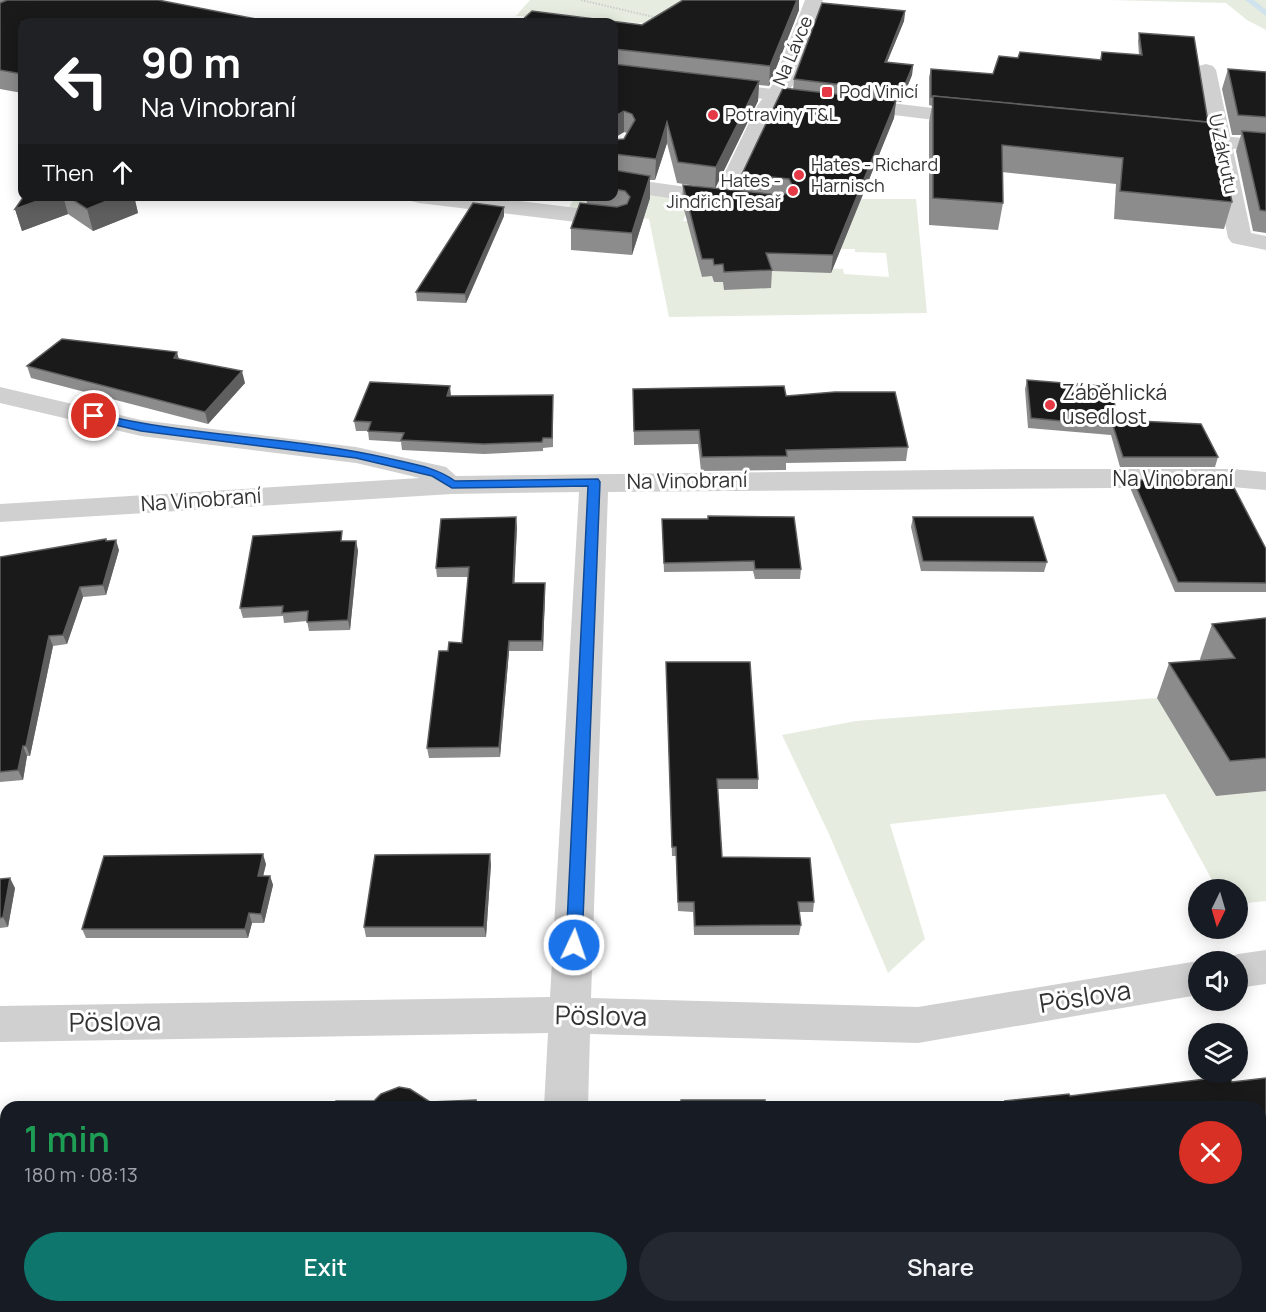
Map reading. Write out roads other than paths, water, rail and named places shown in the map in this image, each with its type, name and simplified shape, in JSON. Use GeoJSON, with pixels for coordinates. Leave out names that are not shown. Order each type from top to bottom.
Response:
{"type":"FeatureCollection","features":[{"type":"Feature","properties":{"kind":"street","name":"Na Lávce"},"geometry":{"type":"LineString","coordinates":[[723,198],[774,95],[783,85],[814,0]]}},
{"type":"Feature","properties":{"kind":"street","name":"U Zákrutu"},"geometry":{"type":"LineString","coordinates":[[1206,70],[1240,238],[1266,243]]}},
{"type":"Feature","properties":{"kind":"street"},"geometry":{"type":"LineString","coordinates":[[696,86],[997,121]]}},
{"type":"Feature","properties":{"kind":"street"},"geometry":{"type":"LineString","coordinates":[[1152,136],[1266,146]]}},
{"type":"Feature","properties":{"kind":"street"},"geometry":{"type":"LineString","coordinates":[[618,185],[779,203]]}},
{"type":"Feature","properties":{"kind":"street"},"geometry":{"type":"LineString","coordinates":[[460,201],[617,220]]}},
{"type":"Feature","properties":{"kind":"street"},"geometry":{"type":"LineString","coordinates":[[0,395],[141,428],[356,455],[436,473],[452,485]]}},
{"type":"Feature","properties":{"kind":"street","name":"Na Vinobraní"},"geometry":{"type":"LineString","coordinates":[[0,513],[452,485],[1007,478],[1232,478],[1266,481]]}},
{"type":"Feature","properties":{"kind":"street"},"geometry":{"type":"LineString","coordinates":[[566,1101],[594,482]]}},
{"type":"Feature","properties":{"kind":"street"},"geometry":{"type":"LineString","coordinates":[[1248,969],[1266,966]]}},
{"type":"Feature","properties":{"kind":"street","name":"Pöslova"},"geometry":{"type":"LineString","coordinates":[[0,1024],[571,1015],[918,1025],[1188,980]]}},
{"type":"Feature","properties":{"kind":"waterway"},"geometry":{"type":"LineString","coordinates":[[1249,0],[1266,14]]}},
{"type":"Feature","properties":{"kind":"place","name":"Pod Vinicí"},"geometry":{"type":"Point","coordinates":[827,92]}},
{"type":"Feature","properties":{"kind":"place","name":"Potraviny T&L"},"geometry":{"type":"Point","coordinates":[713,115]}},
{"type":"Feature","properties":{"kind":"place","name":"Hates - Richard Harnisch"},"geometry":{"type":"Point","coordinates":[799,175]}},
{"type":"Feature","properties":{"kind":"place","name":"Hates - Jindřich Tesař"},"geometry":{"type":"Point","coordinates":[793,191]}},
{"type":"Feature","properties":{"kind":"place","name":"Záběhlická usedlost"},"geometry":{"type":"Point","coordinates":[1050,405]}}]}
